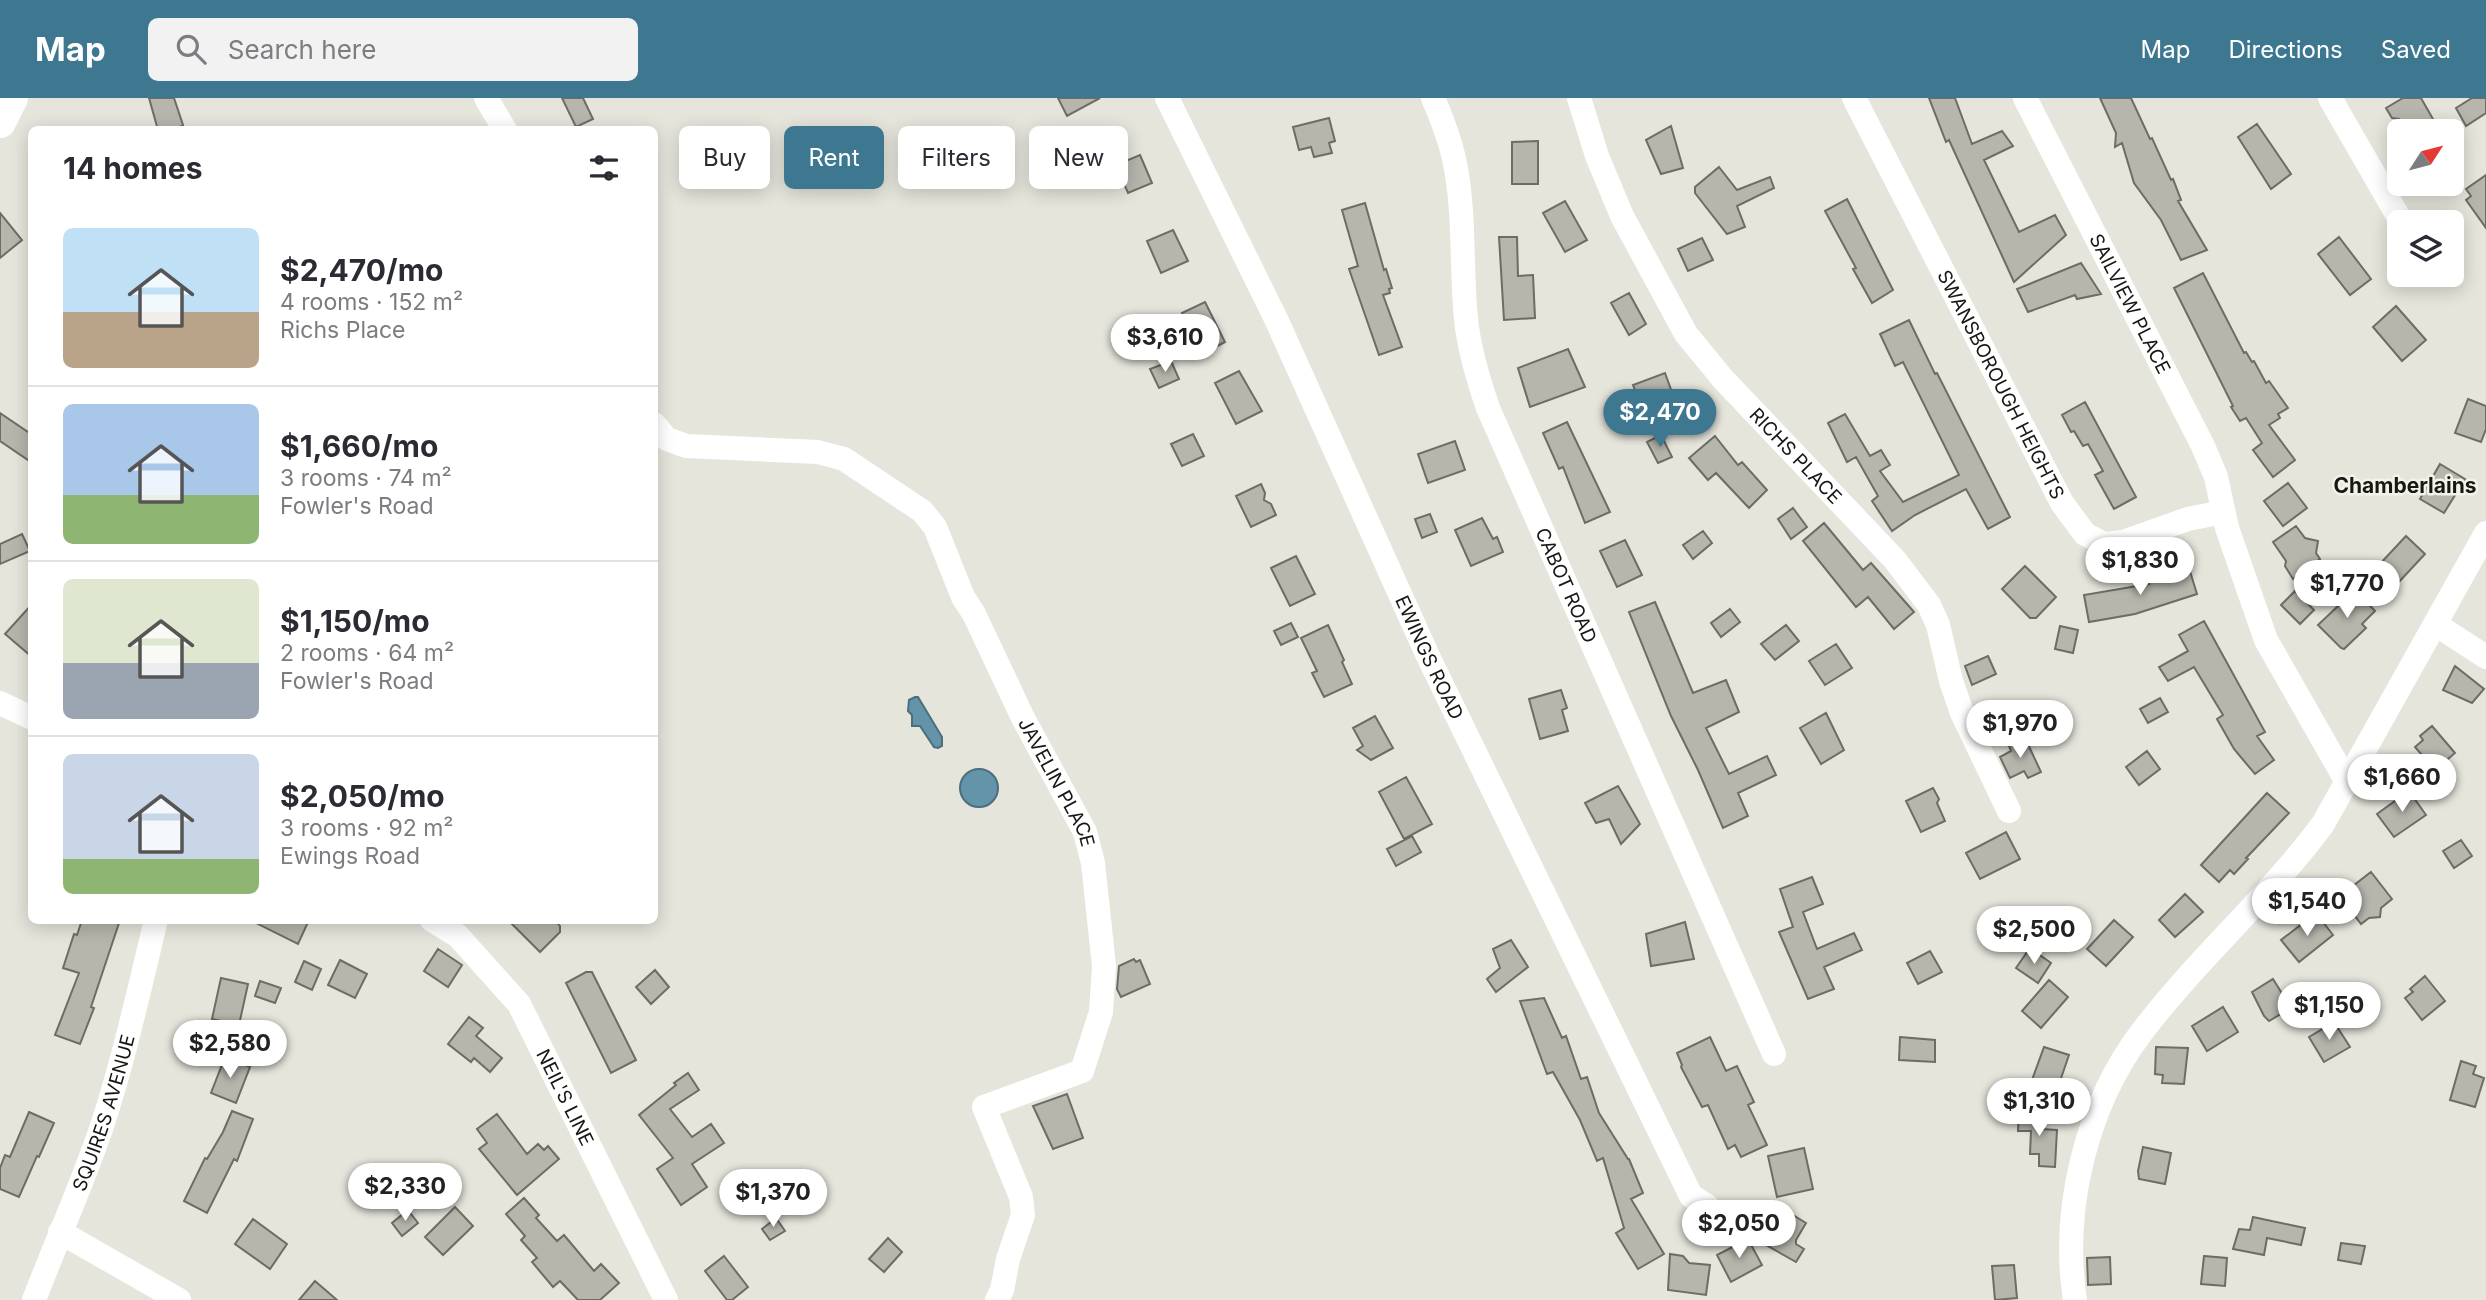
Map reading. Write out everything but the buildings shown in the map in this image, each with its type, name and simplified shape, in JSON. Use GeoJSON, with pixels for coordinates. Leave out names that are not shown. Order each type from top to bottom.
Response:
{"type":"FeatureCollection","features":[{"type":"Feature","properties":{"kind":"main road"},"geometry":{"type":"LineString","coordinates":[[0,122],[12,98]]}},
{"type":"Feature","properties":{"kind":"street"},"geometry":{"type":"LineString","coordinates":[[486,98],[503,126]]}},
{"type":"Feature","properties":{"kind":"street","name":"EWINGS ROAD"},"geometry":{"type":"LineString","coordinates":[[1167,98],[1276,319],[1433,666],[1691,1196],[1707,1206]]}},
{"type":"Feature","properties":{"kind":"street","name":"CABOT ROAD"},"geometry":{"type":"LineString","coordinates":[[1433,98],[1449,139],[1456,170],[1462,222],[1467,328],[1476,372],[1488,408],[1774,1054]]}},
{"type":"Feature","properties":{"kind":"street","name":"RICHS PLACE"},"geometry":{"type":"LineString","coordinates":[[1579,98],[1597,156],[1618,206],[1686,334],[1723,379],[1895,560],[1929,605],[1938,625],[1951,681],[1962,713],[2009,811]]}},
{"type":"Feature","properties":{"kind":"street","name":"SWANSBOROUGH HEIGHTS"},"geometry":{"type":"LineString","coordinates":[[1854,98],[2062,503],[2077,526],[2095,541],[2115,544],[2188,519],[2223,512]]}},
{"type":"Feature","properties":{"kind":"street","name":"SAILVIEW PLACE"},"geometry":{"type":"LineString","coordinates":[[2025,98],[2194,428],[2216,477],[2223,512]]}},
{"type":"Feature","properties":{"kind":"street"},"geometry":{"type":"LineString","coordinates":[[2330,98],[2395,210]]}},
{"type":"Feature","properties":{"kind":"street","name":"JAVELIN PLACE"},"geometry":{"type":"LineString","coordinates":[[658,429],[667,439],[686,446],[799,450],[830,455],[857,466],[922,510],[941,537],[963,597],[1084,832],[1093,863],[1104,966],[1101,1012],[1082,1071],[984,1107],[1021,1197],[1023,1215],[1008,1259],[1000,1295]]}},
{"type":"Feature","properties":{"kind":"street"},"geometry":{"type":"LineString","coordinates":[[2223,512],[2266,640],[2347,782]]}},
{"type":"Feature","properties":{"kind":"street"},"geometry":{"type":"LineString","coordinates":[[2075,1300],[2071,1259],[2072,1209],[2089,1137],[2119,1067],[2140,1034],[2295,861],[2323,824],[2486,533]]}},
{"type":"Feature","properties":{"kind":"street"},"geometry":{"type":"LineString","coordinates":[[2435,624],[2486,657]]}},
{"type":"Feature","properties":{"kind":"street"},"geometry":{"type":"LineString","coordinates":[[0,703],[28,716]]}},
{"type":"Feature","properties":{"kind":"street","name":"SQUIRES AVENUE"},"geometry":{"type":"LineString","coordinates":[[34,1300],[81,1186],[111,1098],[155,924]]}},
{"type":"Feature","properties":{"kind":"street","name":"NEIL'S LINE"},"geometry":{"type":"LineString","coordinates":[[438,924],[458,936],[519,1004],[666,1300]]}},
{"type":"Feature","properties":{"kind":"street"},"geometry":{"type":"LineString","coordinates":[[60,1233],[179,1300]]}},
{"type":"Feature","properties":{"kind":"water"},"geometry":{"type":"Polygon","coordinates":[[[918,697],[942,737],[942,746],[938,748],[934,747],[920,726],[912,726],[912,715],[908,711],[909,700],[918,697]]]}},
{"type":"Feature","properties":{"kind":"water"},"geometry":{"type":"Polygon","coordinates":[[[979,769],[992,775],[998,788],[992,801],[979,807],[966,801],[960,788],[966,775],[979,769]]]}},
{"type":"Feature","properties":{"kind":"district","name":"Chamberlains"},"geometry":{"type":"Point","coordinates":[2405,485]}}]}
